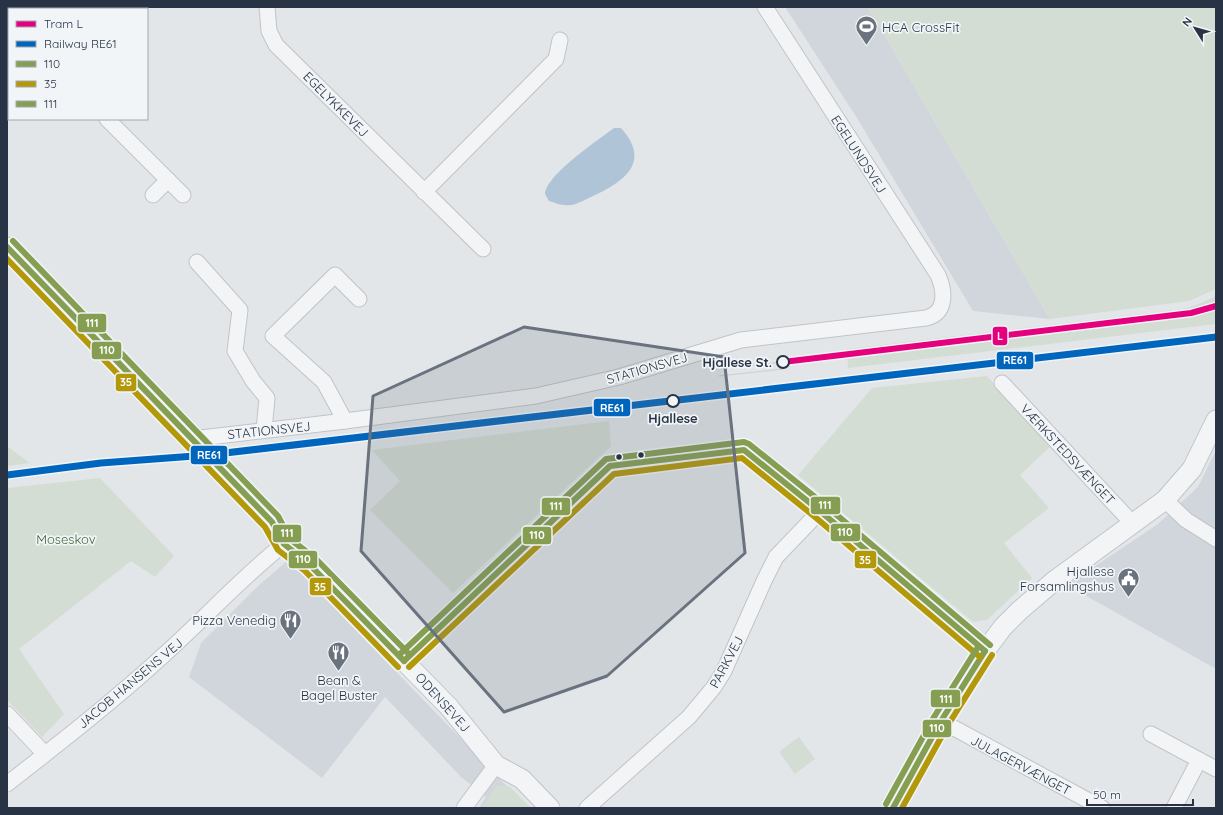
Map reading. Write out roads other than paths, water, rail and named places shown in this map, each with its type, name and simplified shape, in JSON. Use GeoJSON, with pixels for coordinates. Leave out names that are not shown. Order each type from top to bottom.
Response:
{"type":"FeatureCollection","features":[{"type":"Feature","properties":{"kind":"street","name":"EGELYKKEVEJ"},"geometry":{"type":"LineString","coordinates":[[266,7],[269,31],[276,45],[483,249]]}},
{"type":"Feature","properties":{"kind":"street","name":"EGELUNDSVEJ"},"geometry":{"type":"LineString","coordinates":[[765,7],[938,275],[942,288],[942,304]]}},
{"type":"Feature","properties":{"kind":"street"},"geometry":{"type":"LineString","coordinates":[[424,192],[556,59],[560,40]]}},
{"type":"Feature","properties":{"kind":"street"},"geometry":{"type":"LineString","coordinates":[[108,120],[183,195]]}},
{"type":"Feature","properties":{"kind":"street"},"geometry":{"type":"LineString","coordinates":[[153,195],[168,180]]}},
{"type":"Feature","properties":{"kind":"street","name":"ODENSEVEJ"},"geometry":{"type":"LineString","coordinates":[[7,247],[272,522],[284,544],[310,565],[449,707],[496,765],[522,779],[550,808]]}},
{"type":"Feature","properties":{"kind":"street"},"geometry":{"type":"LineString","coordinates":[[197,262],[240,310],[235,351],[253,381],[267,398],[264,430]]}},
{"type":"Feature","properties":{"kind":"street"},"geometry":{"type":"LineString","coordinates":[[345,421],[324,382],[273,336],[334,275],[359,299]]}},
{"type":"Feature","properties":{"kind":"street","name":"STATIONSVEJ"},"geometry":{"type":"LineString","coordinates":[[192,439],[536,396],[619,377],[741,340],[926,318],[936,313],[942,304]]}},
{"type":"Feature","properties":{"kind":"street","name":"VÆRKSTEDSVÆNGET"},"geometry":{"type":"LineString","coordinates":[[1002,383],[1133,524]]}},
{"type":"Feature","properties":{"kind":"street"},"geometry":{"type":"LineString","coordinates":[[892,808],[941,721],[985,651],[1019,611],[1054,581],[1165,500],[1192,469],[1216,420]]}},
{"type":"Feature","properties":{"kind":"street"},"geometry":{"type":"LineString","coordinates":[[404,661],[610,466],[744,450],[820,511],[985,651]]}},
{"type":"Feature","properties":{"kind":"street"},"geometry":{"type":"LineString","coordinates":[[1165,500],[1186,520],[1216,539]]}},
{"type":"Feature","properties":{"kind":"street","name":"PARKVEJ"},"geometry":{"type":"LineString","coordinates":[[587,808],[689,717],[714,687],[735,648],[776,557],[820,511]]}},
{"type":"Feature","properties":{"kind":"street","name":"JACOB HANSENS VEJ"},"geometry":{"type":"LineString","coordinates":[[7,784],[163,657],[210,614],[263,561],[284,544]]}},
{"type":"Feature","properties":{"kind":"street"},"geometry":{"type":"LineString","coordinates":[[7,714],[45,754]]}},
{"type":"Feature","properties":{"kind":"street","name":"JULAGERVÆNGET"},"geometry":{"type":"LineString","coordinates":[[941,721],[1102,808]]}},
{"type":"Feature","properties":{"kind":"street"},"geometry":{"type":"LineString","coordinates":[[1151,734],[1216,769]]}},
{"type":"Feature","properties":{"kind":"street"},"geometry":{"type":"LineString","coordinates":[[1174,808],[1199,760]]}},
{"type":"Feature","properties":{"kind":"street"},"geometry":{"type":"LineString","coordinates":[[464,808],[496,765]]}},
{"type":"Feature","properties":{"kind":"water"},"geometry":{"type":"Polygon","coordinates":[[[614,128],[621,128],[630,140],[634,151],[634,161],[630,170],[624,177],[615,184],[575,204],[562,205],[549,201],[545,194],[554,177],[585,149],[614,128]]]}},
{"type":"Feature","properties":{"kind":"tram line","name":"L"},"geometry":{"type":"LineString","coordinates":[[783,362],[1191,313],[1216,306]]}},
{"type":"Feature","properties":{"kind":"tram line"},"geometry":{"type":"LineString","coordinates":[[718,369],[783,362]]}},
{"type":"Feature","properties":{"kind":"tram line"},"geometry":{"type":"LineString","coordinates":[[719,376],[783,369]]}},
{"type":"Feature","properties":{"kind":"rail line","name":"RE61"},"geometry":{"type":"LineString","coordinates":[[7,475],[101,463],[208,455],[1216,337]]}},
{"type":"Feature","properties":{"kind":"place","name":"HCA CrossFit"},"geometry":{"type":"Point","coordinates":[866,46]}},
{"type":"Feature","properties":{"kind":"place","name":"Hjallese St."},"geometry":{"type":"Point","coordinates":[783,362]}},
{"type":"Feature","properties":{"kind":"place","name":"Hjallese"},"geometry":{"type":"Point","coordinates":[673,401]}},
{"type":"Feature","properties":{"kind":"place","name":"Hjallese Forsamlingshus"},"geometry":{"type":"Point","coordinates":[1129,598]}},
{"type":"Feature","properties":{"kind":"place","name":"Pizza Venedig"},"geometry":{"type":"Point","coordinates":[291,640]}},
{"type":"Feature","properties":{"kind":"place","name":"Bean & Bagel Buster"},"geometry":{"type":"Point","coordinates":[339,672]}},
{"type":"Feature","properties":{"kind":"park label","name":"Moseskov"},"geometry":{"type":"Point","coordinates":[66,539]}}]}
